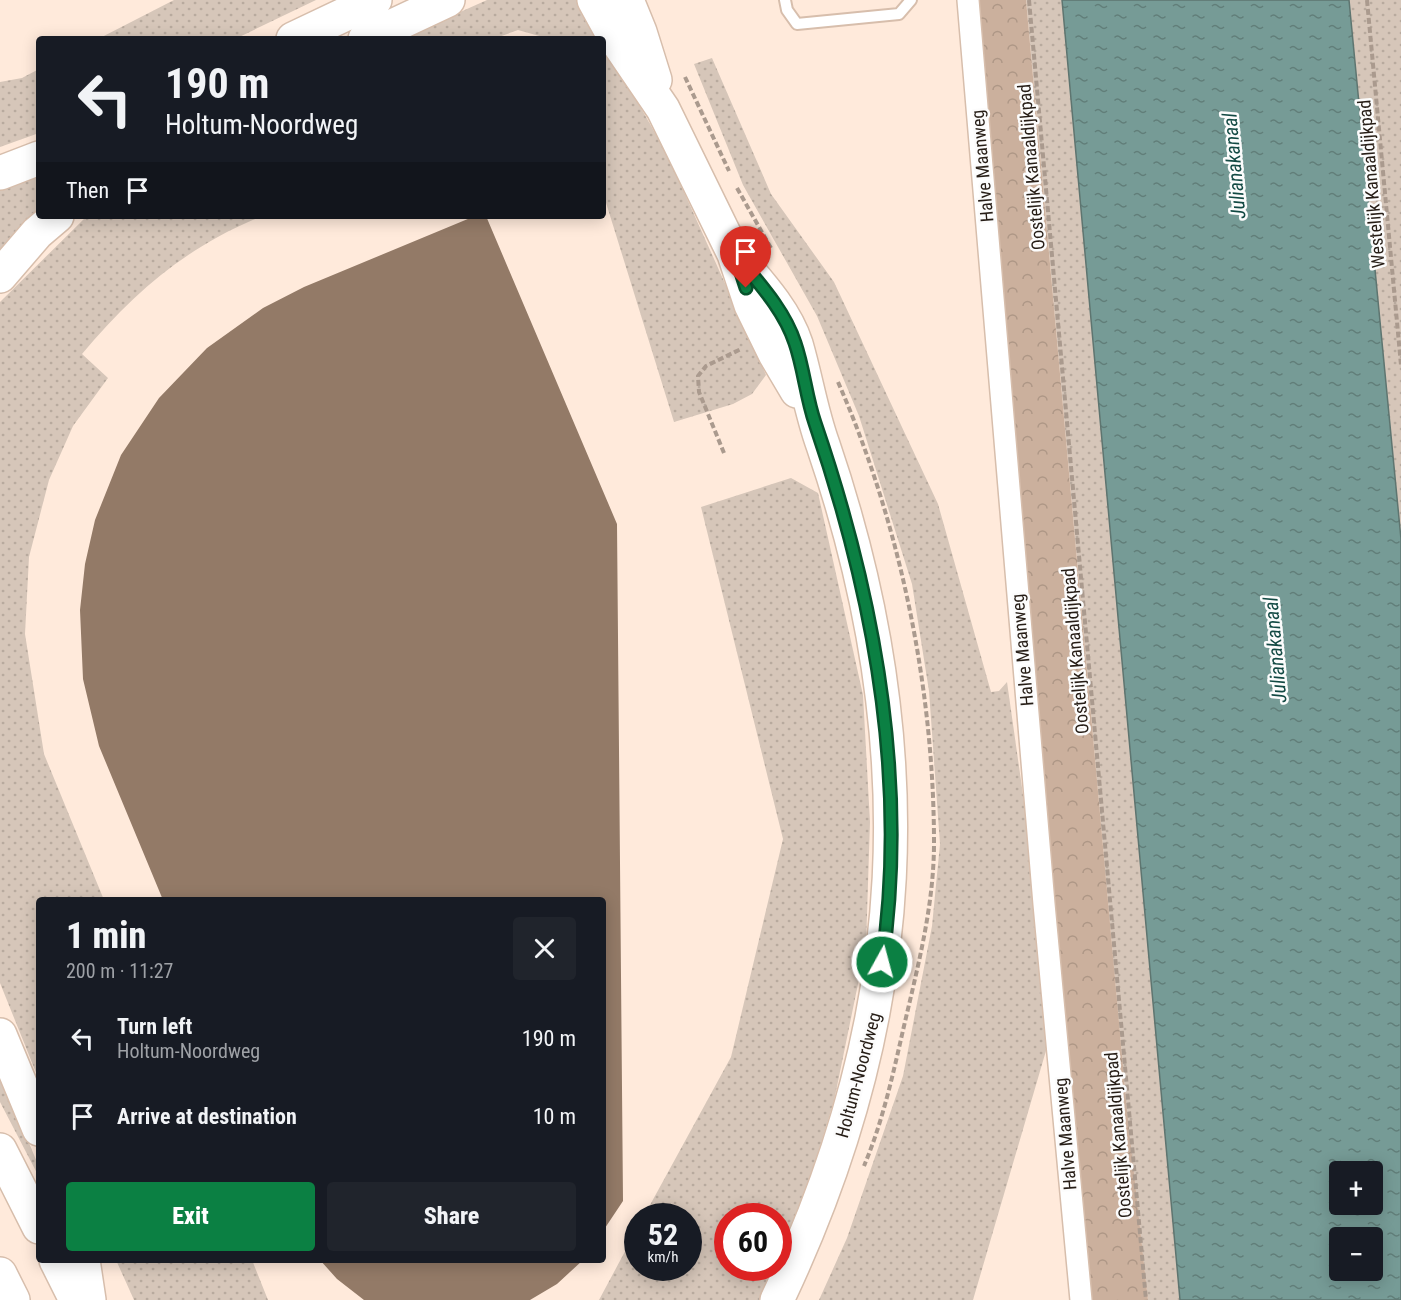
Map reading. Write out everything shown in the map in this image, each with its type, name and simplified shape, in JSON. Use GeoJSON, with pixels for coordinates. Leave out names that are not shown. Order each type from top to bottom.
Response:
{"type":"FeatureCollection","features":[{"type":"Feature","properties":{"kind":"main road"},"geometry":{"type":"LineString","coordinates":[[299,36],[375,0]]}},
{"type":"Feature","properties":{"kind":"main road"},"geometry":{"type":"LineString","coordinates":[[371,36],[448,0]]}},
{"type":"Feature","properties":{"kind":"main road","name":"Holtum-Noordweg"},"geometry":{"type":"LineString","coordinates":[[594,0],[616,40],[663,109],[735,254],[751,305],[766,337],[812,415]]}},
{"type":"Feature","properties":{"kind":"main road","name":"Holtum-Noordweg"},"geometry":{"type":"LineString","coordinates":[[627,0],[640,32],[663,109]]}},
{"type":"Feature","properties":{"kind":"main road"},"geometry":{"type":"LineString","coordinates":[[0,173],[36,159]]}},
{"type":"Feature","properties":{"kind":"main road"},"geometry":{"type":"LineString","coordinates":[[0,276],[37,233],[53,219]]}},
{"type":"Feature","properties":{"kind":"main road","name":"Holtum-Noordweg"},"geometry":{"type":"LineString","coordinates":[[735,254],[769,295],[795,343],[812,415],[836,485],[875,649],[885,713],[891,785],[892,866],[876,1005],[860,1076],[842,1139],[819,1206],[777,1300]]}},
{"type":"Feature","properties":{"kind":"main road"},"geometry":{"type":"LineString","coordinates":[[0,1035],[36,1122]]}},
{"type":"Feature","properties":{"kind":"main road"},"geometry":{"type":"LineString","coordinates":[[0,1150],[36,1221]]}},
{"type":"Feature","properties":{"kind":"main road"},"geometry":{"type":"LineString","coordinates":[[58,1263],[76,1300]]}},
{"type":"Feature","properties":{"kind":"main road"},"geometry":{"type":"LineString","coordinates":[[83,1263],[89,1300]]}},
{"type":"Feature","properties":{"kind":"main road"},"geometry":{"type":"LineString","coordinates":[[0,1274],[12,1300]]}},
{"type":"Feature","properties":{"kind":"street","name":"Halve Maanweg"},"geometry":{"type":"LineString","coordinates":[[968,0],[1044,904],[1081,1300]]}},
{"type":"Feature","properties":{"kind":"lane"},"geometry":{"type":"LineString","coordinates":[[785,0],[787,10],[797,24],[899,14],[911,0]]}},
{"type":"Feature","properties":{"kind":"path","name":"Oostelijk Kanaaldijkpad"},"geometry":{"type":"LineString","coordinates":[[1029,0],[1146,1300]]}},
{"type":"Feature","properties":{"kind":"path","name":"Westelijk Kanaaldijkpad"},"geometry":{"type":"LineString","coordinates":[[1367,0],[1401,365]]}},
{"type":"Feature","properties":{"kind":"path"},"geometry":{"type":"LineString","coordinates":[[724,453],[699,392],[698,376],[706,366],[766,337]]}},
{"type":"Feature","properties":{"kind":"shaded area"},"geometry":{"type":"Polygon","coordinates":[[[174,0],[316,0],[241,36],[104,36],[174,0]]]}},
{"type":"Feature","properties":{"kind":"shaded area"},"geometry":{"type":"Polygon","coordinates":[[[487,0],[580,0],[600,36],[539,36],[518,30],[501,36],[407,36],[487,0]]]}},
{"type":"Feature","properties":{"kind":"shaded area"},"geometry":{"type":"Polygon","coordinates":[[[1026,0],[1062,0],[1180,1300],[1148,1300],[1127,1110],[1026,0]]]}},
{"type":"Feature","properties":{"kind":"shaded area"},"geometry":{"type":"Polygon","coordinates":[[[1349,0],[1401,0],[1401,539],[1349,0]]]}},
{"type":"Feature","properties":{"kind":"shaded area"},"geometry":{"type":"Polygon","coordinates":[[[606,46],[667,154],[766,375],[752,394],[733,404],[674,422],[606,203],[606,46]]]}},
{"type":"Feature","properties":{"kind":"shaded area"},"geometry":{"type":"Polygon","coordinates":[[[712,58],[771,194],[834,282],[938,504],[991,692],[999,691],[1007,682],[1055,1020],[973,1300],[819,1300],[847,1238],[903,1076],[932,926],[940,844],[929,691],[912,584],[859,416],[817,316],[743,185],[694,64],[712,58]]]}},
{"type":"Feature","properties":{"kind":"shaded area"},"geometry":{"type":"Polygon","coordinates":[[[36,71],[36,134],[0,147],[0,82],[22,78],[36,71]]]}},
{"type":"Feature","properties":{"kind":"shaded area"},"geometry":{"type":"Polygon","coordinates":[[[36,165],[36,215],[0,255],[0,180],[36,165]]]}},
{"type":"Feature","properties":{"kind":"shaded area"},"geometry":{"type":"Polygon","coordinates":[[[84,219],[255,219],[209,242],[163,273],[121,311],[82,354],[108,378],[73,426],[49,480],[29,557],[25,634],[44,754],[103,897],[36,897],[36,1073],[0,983],[0,302],[84,219]]]}},
{"type":"Feature","properties":{"kind":"shaded area"},"geometry":{"type":"Polygon","coordinates":[[[791,478],[818,493],[863,695],[870,822],[866,945],[834,1101],[805,1196],[792,1228],[792,1203],[714,1203],[714,1281],[769,1281],[760,1300],[599,1300],[624,1253],[624,1281],[702,1281],[702,1203],[651,1203],[731,1057],[783,839],[701,507],[791,478]]]}},
{"type":"Feature","properties":{"kind":"shaded area"},"geometry":{"type":"Polygon","coordinates":[[[0,1073],[36,1160],[36,1171],[0,1102],[0,1073]]]}},
{"type":"Feature","properties":{"kind":"shaded area"},"geometry":{"type":"Polygon","coordinates":[[[117,1263],[253,1263],[268,1300],[134,1300],[117,1263]]]}},
{"type":"Feature","properties":{"kind":"green space"},"geometry":{"type":"Polygon","coordinates":[[[973,0],[1026,0],[1127,1110],[1148,1300],[1079,1300],[1055,1020],[1038,701],[1021,549],[973,0]]]}},
{"type":"Feature","properties":{"kind":"water","name":"Julianakanaal"},"geometry":{"type":"Polygon","coordinates":[[[1062,0],[1349,0],[1401,539],[1401,1300],[1180,1300],[1062,0]]]}},
{"type":"Feature","properties":{"kind":"building"},"geometry":{"type":"Polygon","coordinates":[[[468,219],[487,219],[617,524],[623,1201],[606,1226],[606,897],[162,897],[99,746],[83,679],[80,610],[85,564],[95,520],[121,455],[159,398],[207,348],[263,308],[304,287],[468,219]]]}},
{"type":"Feature","properties":{"kind":"building"},"geometry":{"type":"Polygon","coordinates":[[[323,1263],[580,1263],[557,1284],[530,1300],[364,1300],[337,1279],[323,1263]]]}},
{"type":"Feature","properties":{"kind":"route"},"geometry":{"type":"LineString","coordinates":[[746,288],[735,254],[769,295],[795,343],[812,415],[836,485],[875,649],[885,713],[892,825],[892,866],[886,941],[882,962]]}}]}
